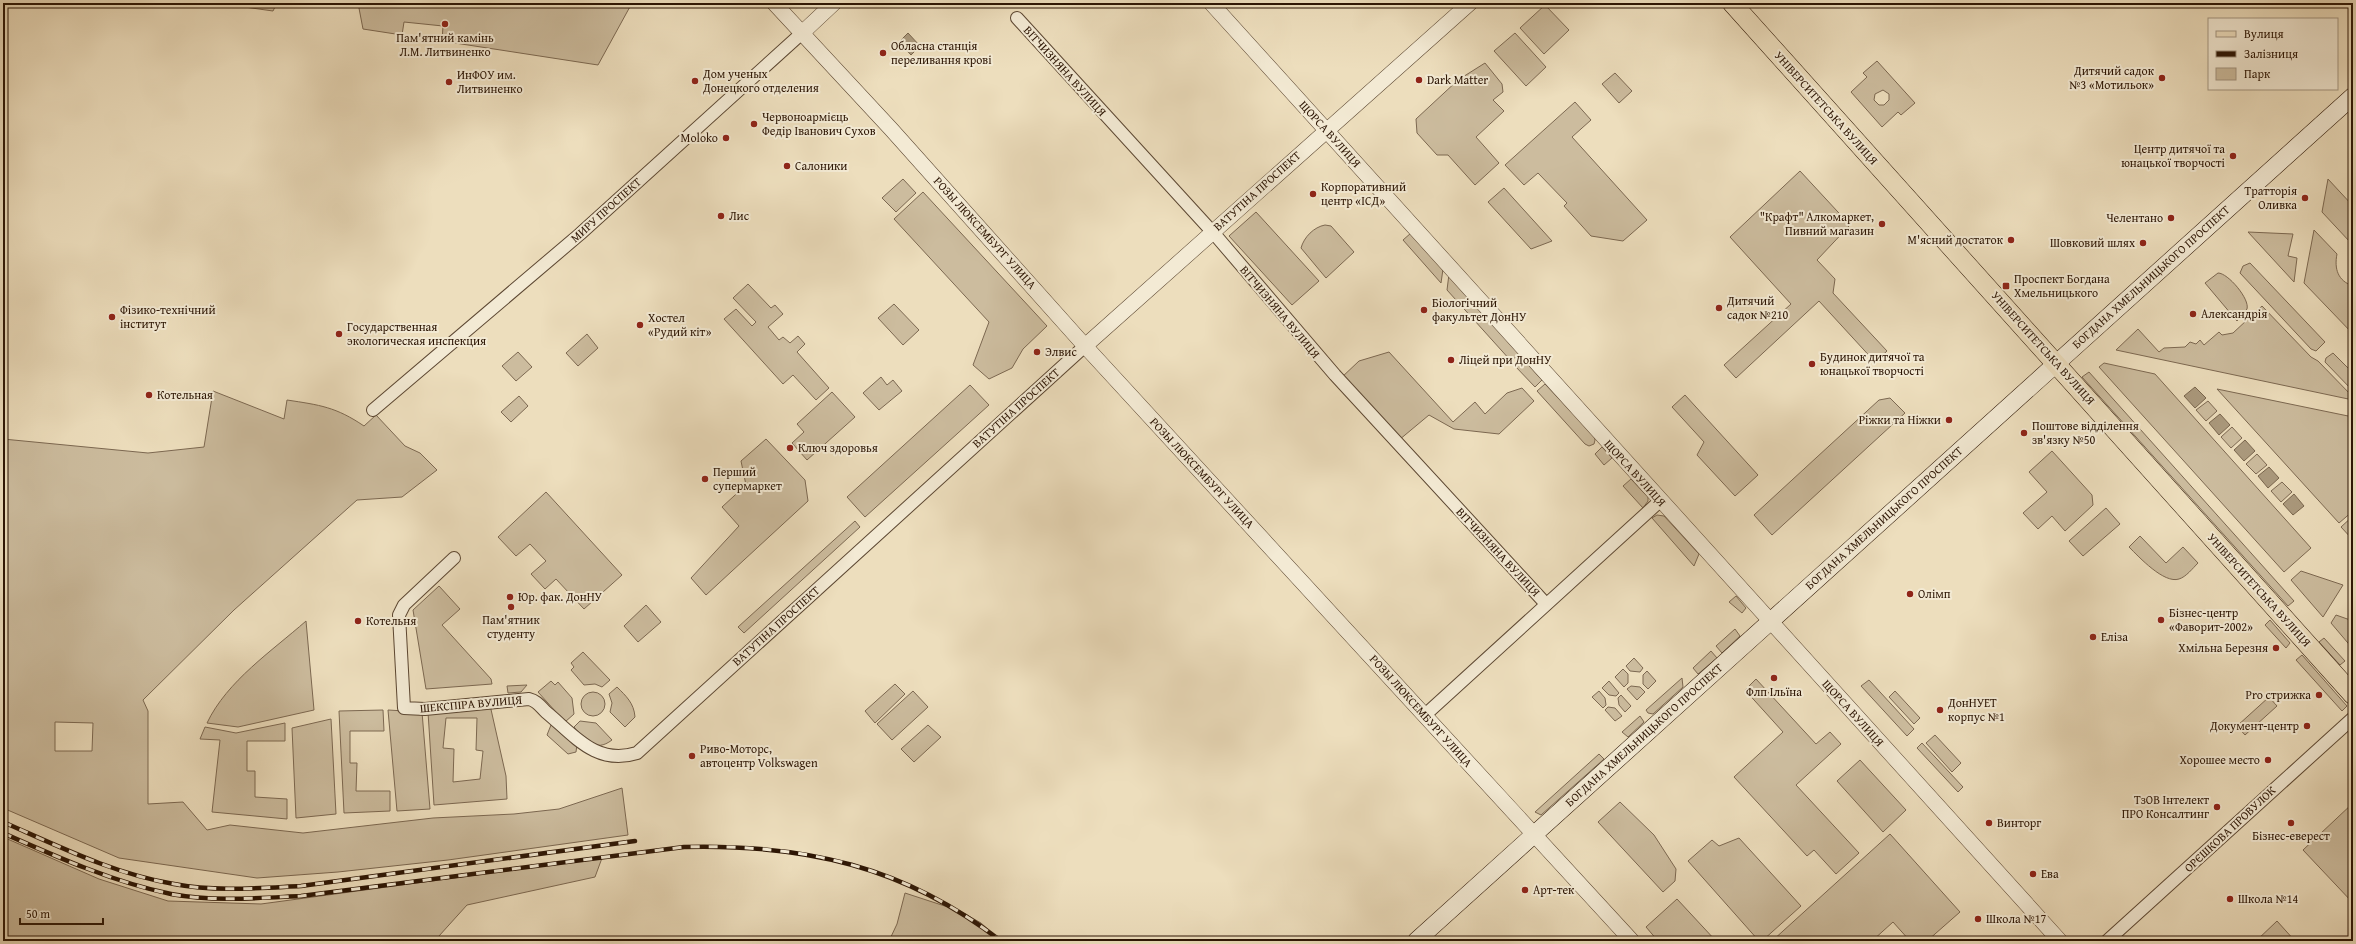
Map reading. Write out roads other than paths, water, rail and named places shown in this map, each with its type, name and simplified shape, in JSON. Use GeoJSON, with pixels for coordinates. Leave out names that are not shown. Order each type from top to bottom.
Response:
{"type":"FeatureCollection","features":[{"type":"Feature","properties":{"kind":"main road","name":"УНІВЕРСИТЕТСЬКА ВУЛИЦЯ"},"geometry":{"type":"LineString","coordinates":[[1732,3],[2353,695]]}},
{"type":"Feature","properties":{"kind":"main road","name":"БОГДАНА ХМЕЛЬНИЦЬКОГО ПРОСПЕКТ"},"geometry":{"type":"LineString","coordinates":[[1416,941],[2055,363],[2353,96]]}},
{"type":"Feature","properties":{"kind":"street","name":"РОЗЫ ЛЮКСЕМБУРГ УЛИЦА"},"geometry":{"type":"LineString","coordinates":[[774,3],[902,140],[1085,346],[1425,714],[1632,941]]}},
{"type":"Feature","properties":{"kind":"street","name":"МИРУ ПРОСПЕКТ"},"geometry":{"type":"LineString","coordinates":[[373,410],[580,234],[834,3]]}},
{"type":"Feature","properties":{"kind":"street","name":"ЩОРСА ВУЛИЦЯ"},"geometry":{"type":"LineString","coordinates":[[1211,3],[1660,501],[2060,941]]}},
{"type":"Feature","properties":{"kind":"street","name":"ВАТУТІНА ПРОСПЕКТ"},"geometry":{"type":"LineString","coordinates":[[637,753],[1085,346],[1470,3]]}},
{"type":"Feature","properties":{"kind":"street","name":"ВІТЧИЗНЯНА ВУЛИЦЯ"},"geometry":{"type":"LineString","coordinates":[[1017,18],[1212,232],[1325,365],[1546,604]]}},
{"type":"Feature","properties":{"kind":"street","name":"ВІТЧИЗНЯНА ВУЛИЦЯ"},"geometry":{"type":"LineString","coordinates":[[1425,714],[1660,501]]}},
{"type":"Feature","properties":{"kind":"street","name":"ШЕКСПІРА ВУЛИЦЯ"},"geometry":{"type":"LineString","coordinates":[[454,558],[404,605],[399,615],[404,708],[424,709],[529,699],[536,701],[565,729],[594,751],[612,756],[623,757],[637,753]]}},
{"type":"Feature","properties":{"kind":"street","name":"ОРЄШКОВА ПРОВУЛОК"},"geometry":{"type":"LineString","coordinates":[[2107,941],[2353,718]]}},
{"type":"Feature","properties":{"kind":"railway"},"geometry":{"type":"LineString","coordinates":[[3,822],[65,850],[130,873],[174,884],[221,889],[301,886],[635,841]]}},
{"type":"Feature","properties":{"kind":"railway"},"geometry":{"type":"LineString","coordinates":[[3,833],[65,860],[128,883],[171,894],[220,899],[301,896],[684,847],[728,847],[771,850],[812,856],[852,865],[890,878],[928,894],[964,915],[1001,941]]}},
{"type":"Feature","properties":{"kind":"place","name":"Пам'ятний камінь Л.М. Литвиненко"},"geometry":{"type":"Point","coordinates":[445,24]}},
{"type":"Feature","properties":{"kind":"place","name":"Обласна станція переливання крові"},"geometry":{"type":"Point","coordinates":[883,53]}},
{"type":"Feature","properties":{"kind":"place","name":"Дитячий садок №3 «Мотильок»"},"geometry":{"type":"Point","coordinates":[2162,78]}},
{"type":"Feature","properties":{"kind":"place","name":"Dark Matter"},"geometry":{"type":"Point","coordinates":[1419,80]}},
{"type":"Feature","properties":{"kind":"place","name":"Дом ученых Донецкого отделения"},"geometry":{"type":"Point","coordinates":[695,81]}},
{"type":"Feature","properties":{"kind":"place","name":"ИнФОУ им. Литвиненко"},"geometry":{"type":"Point","coordinates":[449,82]}},
{"type":"Feature","properties":{"kind":"place","name":"Червоноармієць Федір Іванович Сухов"},"geometry":{"type":"Point","coordinates":[754,124]}},
{"type":"Feature","properties":{"kind":"place","name":"Moloko"},"geometry":{"type":"Point","coordinates":[726,138]}},
{"type":"Feature","properties":{"kind":"place","name":"Центр дитячої та юнацької творчості"},"geometry":{"type":"Point","coordinates":[2233,156]}},
{"type":"Feature","properties":{"kind":"place","name":"Салоники"},"geometry":{"type":"Point","coordinates":[787,166]}},
{"type":"Feature","properties":{"kind":"place","name":"Корпоративний центр «ІСД»"},"geometry":{"type":"Point","coordinates":[1313,194]}},
{"type":"Feature","properties":{"kind":"place","name":"Тратторія Оливка"},"geometry":{"type":"Point","coordinates":[2305,198]}},
{"type":"Feature","properties":{"kind":"place","name":"Лис"},"geometry":{"type":"Point","coordinates":[721,216]}},
{"type":"Feature","properties":{"kind":"place","name":"Челентано"},"geometry":{"type":"Point","coordinates":[2171,218]}},
{"type":"Feature","properties":{"kind":"place","name":"\"Крафт\" Алкомаркет, Пивний магазин"},"geometry":{"type":"Point","coordinates":[1882,224]}},
{"type":"Feature","properties":{"kind":"place","name":"М'ясний достаток"},"geometry":{"type":"Point","coordinates":[2011,240]}},
{"type":"Feature","properties":{"kind":"place","name":"Шовковий шлях"},"geometry":{"type":"Point","coordinates":[2143,243]}},
{"type":"Feature","properties":{"kind":"place","name":"Проспект Богдана Хмельницького"},"geometry":{"type":"Point","coordinates":[2006,286]}},
{"type":"Feature","properties":{"kind":"place","name":"Дитячий садок №210"},"geometry":{"type":"Point","coordinates":[1719,308]}},
{"type":"Feature","properties":{"kind":"place","name":"Біологічний факультет ДонНУ"},"geometry":{"type":"Point","coordinates":[1424,310]}},
{"type":"Feature","properties":{"kind":"place","name":"Александрія"},"geometry":{"type":"Point","coordinates":[2193,314]}},
{"type":"Feature","properties":{"kind":"place","name":"Фізико-технічний інститут"},"geometry":{"type":"Point","coordinates":[112,317]}},
{"type":"Feature","properties":{"kind":"place","name":"Хостел «Рудий кіт»"},"geometry":{"type":"Point","coordinates":[640,325]}},
{"type":"Feature","properties":{"kind":"place","name":"Государственная экологическая инспекция"},"geometry":{"type":"Point","coordinates":[339,334]}},
{"type":"Feature","properties":{"kind":"place","name":"Элвис"},"geometry":{"type":"Point","coordinates":[1037,352]}},
{"type":"Feature","properties":{"kind":"place","name":"Ліцей при ДонНУ"},"geometry":{"type":"Point","coordinates":[1451,360]}},
{"type":"Feature","properties":{"kind":"place","name":"Будинок дитячої та юнацької творчості"},"geometry":{"type":"Point","coordinates":[1812,364]}},
{"type":"Feature","properties":{"kind":"place","name":"Котельная"},"geometry":{"type":"Point","coordinates":[149,395]}},
{"type":"Feature","properties":{"kind":"place","name":"Ріжки та Ніжки"},"geometry":{"type":"Point","coordinates":[1949,420]}},
{"type":"Feature","properties":{"kind":"place","name":"Поштове відділення зв'язку №50"},"geometry":{"type":"Point","coordinates":[2024,433]}},
{"type":"Feature","properties":{"kind":"place","name":"Ключ здоровья"},"geometry":{"type":"Point","coordinates":[790,448]}},
{"type":"Feature","properties":{"kind":"place","name":"Перший супермаркет"},"geometry":{"type":"Point","coordinates":[705,479]}},
{"type":"Feature","properties":{"kind":"place","name":"Олімп"},"geometry":{"type":"Point","coordinates":[1910,594]}},
{"type":"Feature","properties":{"kind":"place","name":"Юр. фак. ДонНУ"},"geometry":{"type":"Point","coordinates":[510,597]}},
{"type":"Feature","properties":{"kind":"place","name":"Пам'ятник студенту"},"geometry":{"type":"Point","coordinates":[511,607]}},
{"type":"Feature","properties":{"kind":"place","name":"Бізнес-центр «Фаворит-2002»"},"geometry":{"type":"Point","coordinates":[2161,620]}},
{"type":"Feature","properties":{"kind":"place","name":"Котельня"},"geometry":{"type":"Point","coordinates":[358,621]}},
{"type":"Feature","properties":{"kind":"place","name":"Еліза"},"geometry":{"type":"Point","coordinates":[2093,637]}},
{"type":"Feature","properties":{"kind":"place","name":"Хмільна Березня"},"geometry":{"type":"Point","coordinates":[2276,648]}},
{"type":"Feature","properties":{"kind":"place","name":"Флп Ільїна"},"geometry":{"type":"Point","coordinates":[1774,678]}},
{"type":"Feature","properties":{"kind":"place","name":"Pro стрижка"},"geometry":{"type":"Point","coordinates":[2319,695]}},
{"type":"Feature","properties":{"kind":"place","name":"ДонНУЕТ корпус №1"},"geometry":{"type":"Point","coordinates":[1940,710]}},
{"type":"Feature","properties":{"kind":"place","name":"Документ-центр"},"geometry":{"type":"Point","coordinates":[2307,726]}},
{"type":"Feature","properties":{"kind":"place","name":"Риво-Моторс, автоцентр Volkswagen"},"geometry":{"type":"Point","coordinates":[692,756]}},
{"type":"Feature","properties":{"kind":"place","name":"Хорошее место"},"geometry":{"type":"Point","coordinates":[2268,760]}},
{"type":"Feature","properties":{"kind":"place","name":"ТзОВ Інтелект ПРО Консалтинг"},"geometry":{"type":"Point","coordinates":[2217,807]}},
{"type":"Feature","properties":{"kind":"place","name":"Винторг"},"geometry":{"type":"Point","coordinates":[1989,823]}},
{"type":"Feature","properties":{"kind":"place","name":"Бізнес-еверест"},"geometry":{"type":"Point","coordinates":[2291,823]}},
{"type":"Feature","properties":{"kind":"place","name":"Ева"},"geometry":{"type":"Point","coordinates":[2033,874]}},
{"type":"Feature","properties":{"kind":"place","name":"Арт-тек"},"geometry":{"type":"Point","coordinates":[1525,890]}},
{"type":"Feature","properties":{"kind":"place","name":"Школа №14"},"geometry":{"type":"Point","coordinates":[2230,899]}},
{"type":"Feature","properties":{"kind":"place","name":"Школа №17"},"geometry":{"type":"Point","coordinates":[1978,919]}}]}
